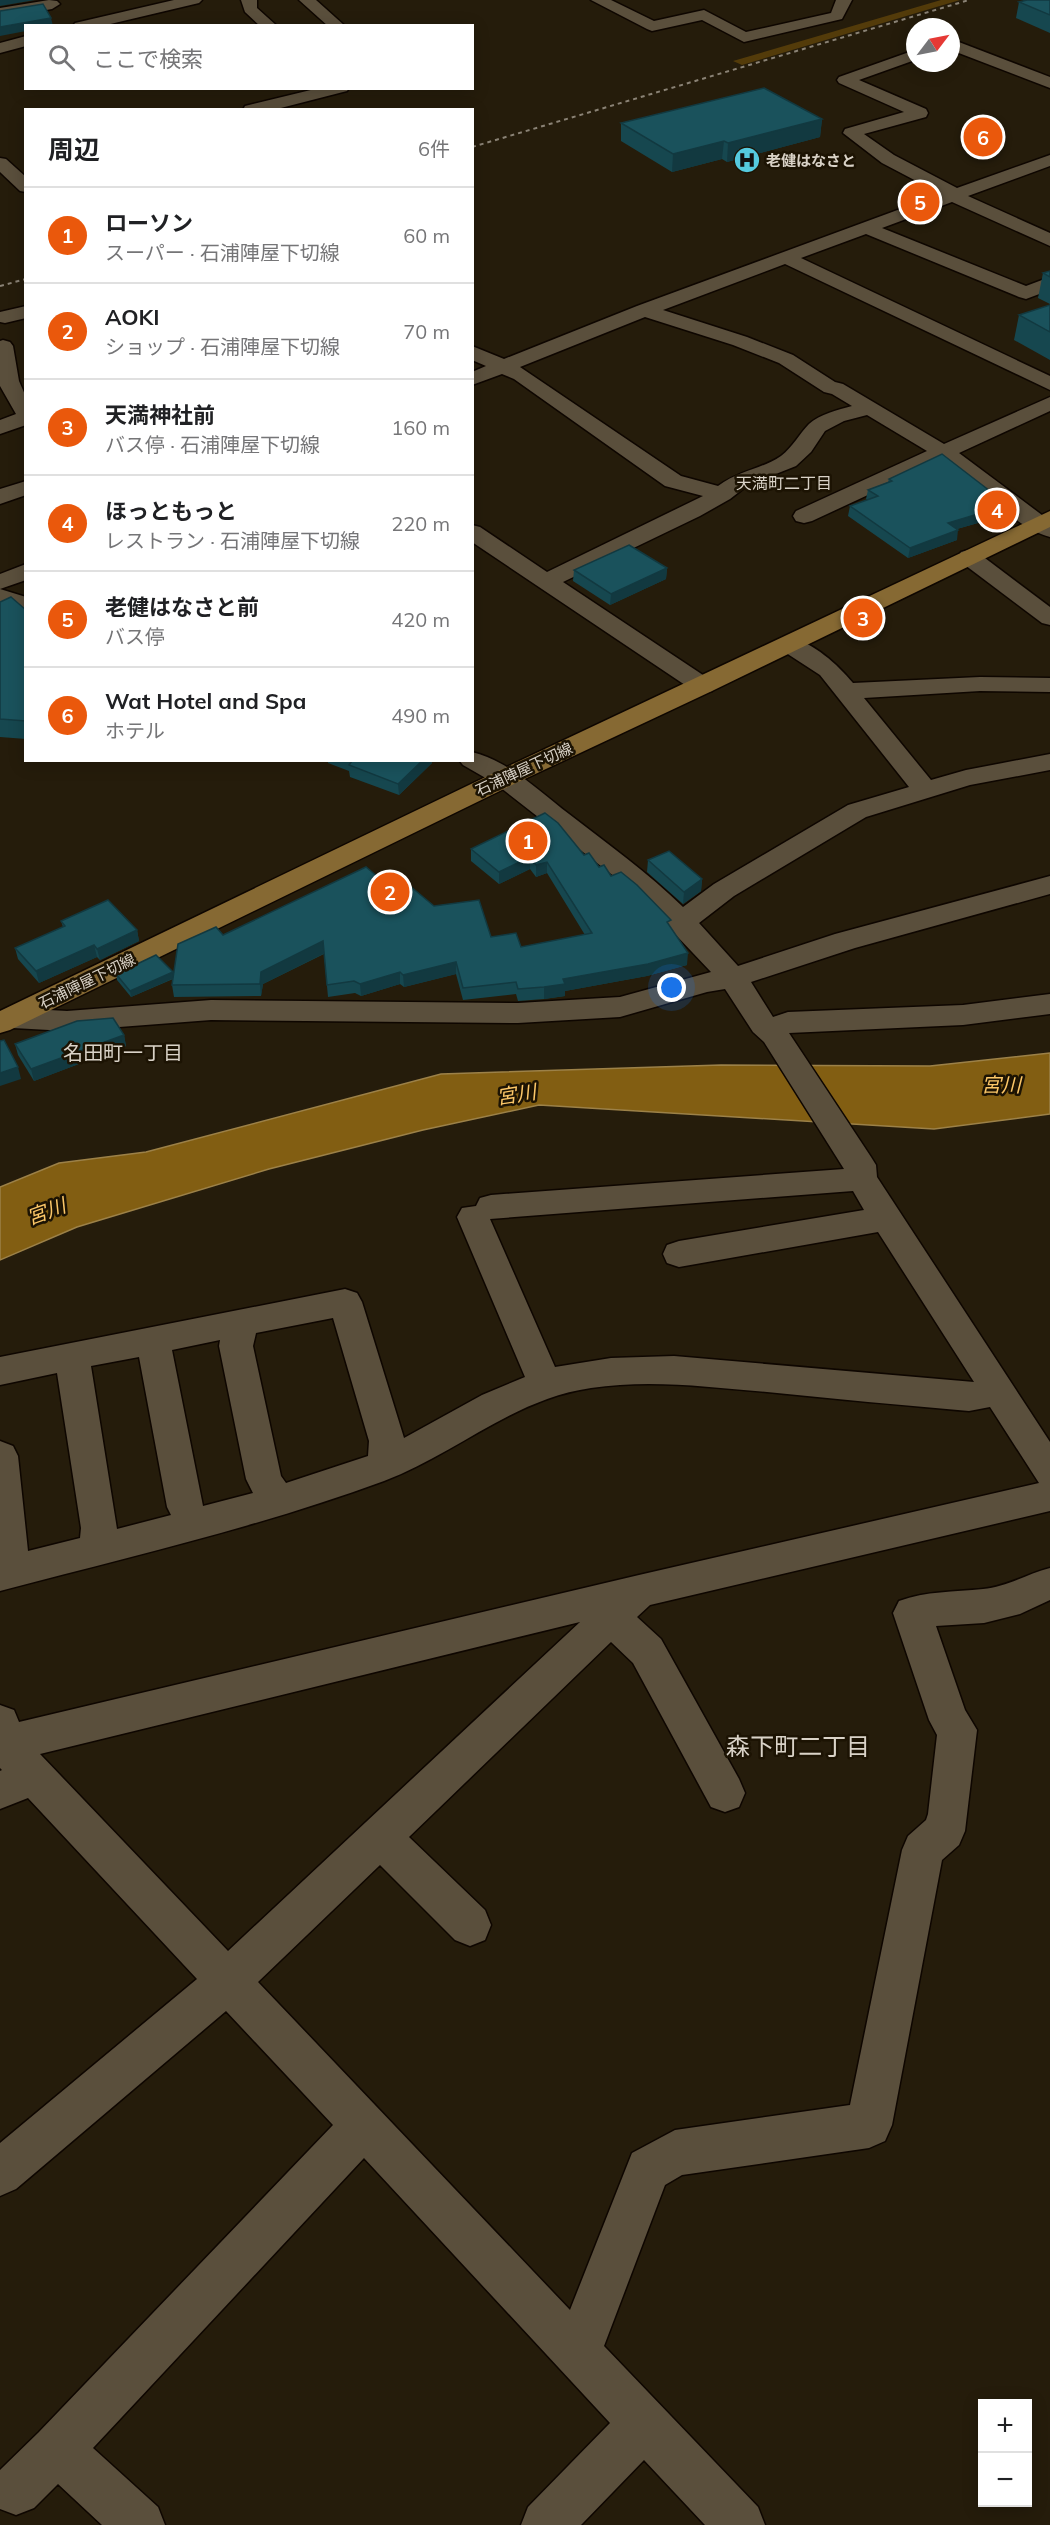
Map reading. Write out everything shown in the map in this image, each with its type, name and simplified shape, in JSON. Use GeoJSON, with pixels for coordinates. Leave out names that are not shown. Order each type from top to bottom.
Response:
{"type":"FeatureCollection","features":[{"type":"Feature","properties":{"kind":"main road","name":"石浦陣屋下切線"},"geometry":{"type":"LineString","coordinates":[[6,1021],[505,778],[703,686],[969,557],[1046,524]]}},
{"type":"Feature","properties":{"kind":"street"},"geometry":{"type":"LineString","coordinates":[[249,0],[250,9],[268,24]]}},
{"type":"Feature","properties":{"kind":"street"},"geometry":{"type":"LineString","coordinates":[[307,0],[336,24]]}},
{"type":"Feature","properties":{"kind":"street"},"geometry":{"type":"LineString","coordinates":[[605,2],[635,0]]}},
{"type":"Feature","properties":{"kind":"street"},"geometry":{"type":"LineString","coordinates":[[88,24],[183,1]]}},
{"type":"Feature","properties":{"kind":"street"},"geometry":{"type":"LineString","coordinates":[[605,2],[652,26],[704,15],[744,37],[837,16],[848,1]]}},
{"type":"Feature","properties":{"kind":"street"},"geometry":{"type":"LineString","coordinates":[[0,13],[53,6]]}},
{"type":"Feature","properties":{"kind":"street"},"geometry":{"type":"LineString","coordinates":[[0,48],[24,42]]}},
{"type":"Feature","properties":{"kind":"street"},"geometry":{"type":"LineString","coordinates":[[960,48],[1050,83]]}},
{"type":"Feature","properties":{"kind":"street"},"geometry":{"type":"LineString","coordinates":[[906,58],[845,80],[920,113],[851,133],[888,159],[955,196],[1050,240]]}},
{"type":"Feature","properties":{"kind":"street"},"geometry":{"type":"LineString","coordinates":[[1024,73],[1050,64]]}},
{"type":"Feature","properties":{"kind":"street"},"geometry":{"type":"LineString","coordinates":[[260,90],[278,103]]}},
{"type":"Feature","properties":{"kind":"street"},"geometry":{"type":"LineString","coordinates":[[259,108],[311,98],[334,90]]}},
{"type":"Feature","properties":{"kind":"street"},"geometry":{"type":"LineString","coordinates":[[474,378],[644,310],[1050,160]]}},
{"type":"Feature","properties":{"kind":"street"},"geometry":{"type":"LineString","coordinates":[[2,167],[24,163]]}},
{"type":"Feature","properties":{"kind":"street"},"geometry":{"type":"LineString","coordinates":[[2,167],[24,185]]}},
{"type":"Feature","properties":{"kind":"street"},"geometry":{"type":"LineString","coordinates":[[1025,229],[1050,220]]}},
{"type":"Feature","properties":{"kind":"street"},"geometry":{"type":"LineString","coordinates":[[866,228],[1026,293],[1050,283]]}},
{"type":"Feature","properties":{"kind":"street"},"geometry":{"type":"LineString","coordinates":[[786,258],[1050,384]]}},
{"type":"Feature","properties":{"kind":"street"},"geometry":{"type":"LineString","coordinates":[[644,310],[786,359],[831,388],[836,388],[943,452],[1046,524]]}},
{"type":"Feature","properties":{"kind":"street"},"geometry":{"type":"LineString","coordinates":[[5,317],[24,312]]}},
{"type":"Feature","properties":{"kind":"street"},"geometry":{"type":"LineString","coordinates":[[3,346],[2,372],[20,407],[24,410]]}},
{"type":"Feature","properties":{"kind":"street"},"geometry":{"type":"LineString","coordinates":[[474,353],[521,375],[673,481],[712,499]]}},
{"type":"Feature","properties":{"kind":"street"},"geometry":{"type":"LineString","coordinates":[[804,516],[1050,402]]}},
{"type":"Feature","properties":{"kind":"street"},"geometry":{"type":"LineString","coordinates":[[546,581],[692,511],[740,480],[794,457],[818,427],[837,417],[869,408]]}},
{"type":"Feature","properties":{"kind":"street"},"geometry":{"type":"LineString","coordinates":[[0,428],[24,418]]}},
{"type":"Feature","properties":{"kind":"street"},"geometry":{"type":"LineString","coordinates":[[1,496],[24,488]]}},
{"type":"Feature","properties":{"kind":"street"},"geometry":{"type":"LineString","coordinates":[[474,533],[703,686]]}},
{"type":"Feature","properties":{"kind":"street"},"geometry":{"type":"LineString","coordinates":[[969,557],[1050,618]]}},
{"type":"Feature","properties":{"kind":"street"},"geometry":{"type":"LineString","coordinates":[[0,582],[24,572]]}},
{"type":"Feature","properties":{"kind":"street"},"geometry":{"type":"LineString","coordinates":[[0,596],[24,604]]}},
{"type":"Feature","properties":{"kind":"street"},"geometry":{"type":"LineString","coordinates":[[789,644],[829,670],[926,790]]}},
{"type":"Feature","properties":{"kind":"street"},"geometry":{"type":"LineString","coordinates":[[846,691],[980,684],[1050,685]]}},
{"type":"Feature","properties":{"kind":"street"},"geometry":{"type":"LineString","coordinates":[[474,761],[505,778],[648,890],[682,922],[733,978],[763,1025],[773,1032],[861,1171],[886,1218],[1050,1472]]}},
{"type":"Feature","properties":{"kind":"street"},"geometry":{"type":"LineString","coordinates":[[682,922],[724,890],[857,811],[993,772],[1050,762]]}},
{"type":"Feature","properties":{"kind":"street"},"geometry":{"type":"LineString","coordinates":[[6,1021],[67,1021],[211,1010],[574,1012],[620,1008],[706,982],[733,978],[845,941],[1050,885]]}},
{"type":"Feature","properties":{"kind":"street"},"geometry":{"type":"LineString","coordinates":[[773,1032],[788,1023],[963,1015],[1050,1005]]}},
{"type":"Feature","properties":{"kind":"street"},"geometry":{"type":"LineString","coordinates":[[547,1384],[534,1362],[482,1212],[836,1182],[861,1171]]}},
{"type":"Feature","properties":{"kind":"street"},"geometry":{"type":"LineString","coordinates":[[679,1254],[886,1218]]}},
{"type":"Feature","properties":{"kind":"street"},"geometry":{"type":"LineString","coordinates":[[0,1371],[345,1302],[387,1441],[385,1464]]}},
{"type":"Feature","properties":{"kind":"street"},"geometry":{"type":"LineString","coordinates":[[242,1323],[236,1346],[264,1479],[277,1501]]}},
{"type":"Feature","properties":{"kind":"street"},"geometry":{"type":"LineString","coordinates":[[153,1340],[185,1507],[194,1524]]}},
{"type":"Feature","properties":{"kind":"street"},"geometry":{"type":"LineString","coordinates":[[72,1357],[99,1528],[97,1550]]}},
{"type":"Feature","properties":{"kind":"street"},"geometry":{"type":"LineString","coordinates":[[0,1456],[6,1574],[277,1501],[385,1464],[511,1397],[590,1372],[650,1370],[969,1397],[997,1392]]}},
{"type":"Feature","properties":{"kind":"street"},"geometry":{"type":"LineString","coordinates":[[740,2525],[228,1981],[17,1783],[2,1734],[1050,1496]]}},
{"type":"Feature","properties":{"kind":"street"},"geometry":{"type":"LineString","coordinates":[[578,2351],[648,2169],[675,2153],[869,2125],[923,1850],[944,1831],[948,1814],[957,1730],[949,1720],[912,1613],[951,1607],[984,1606],[1020,1597],[1029,1590],[1050,1584]]}},
{"type":"Feature","properties":{"kind":"street"},"geometry":{"type":"LineString","coordinates":[[0,2173],[228,1981],[639,1591]]}},
{"type":"Feature","properties":{"kind":"street"},"geometry":{"type":"LineString","coordinates":[[611,1618],[647,1651],[670,1689],[724,1793]]}},
{"type":"Feature","properties":{"kind":"street"},"geometry":{"type":"LineString","coordinates":[[380,1837],[470,1925]]}},
{"type":"Feature","properties":{"kind":"street"},"geometry":{"type":"LineString","coordinates":[[5,2490],[57,2450],[363,2126]]}},
{"type":"Feature","properties":{"kind":"street"},"geometry":{"type":"LineString","coordinates":[[546,2525],[644,2424]]}},
{"type":"Feature","properties":{"kind":"street"},"geometry":{"type":"LineString","coordinates":[[57,2450],[140,2525]]}},
{"type":"Feature","properties":{"kind":"shaded area"},"geometry":{"type":"Polygon","coordinates":[[[941,0],[960,0],[742,65],[733,61],[941,0]]]}},
{"type":"Feature","properties":{"kind":"water","name":"宮川"},"geometry":{"type":"Polygon","coordinates":[[[1050,1053],[1050,1114],[934,1129],[539,1105],[423,1130],[269,1169],[77,1227],[0,1260],[0,1187],[59,1163],[146,1152],[441,1074],[721,1065],[930,1066],[1050,1053]]]}},
{"type":"Feature","properties":{"kind":"building"},"geometry":{"type":"Polygon","coordinates":[[[1050,0],[1050,15],[1019,2],[1050,0]]]}},
{"type":"Feature","properties":{"kind":"building"},"geometry":{"type":"Polygon","coordinates":[[[43,4],[51,18],[0,27],[0,11],[43,4]]]}},
{"type":"Feature","properties":{"kind":"building"},"geometry":{"type":"Polygon","coordinates":[[[764,88],[822,119],[728,143],[724,141],[673,154],[621,123],[764,88]]]}},
{"type":"Feature","properties":{"kind":"building"},"geometry":{"type":"Polygon","coordinates":[[[1050,305],[1050,332],[1019,315],[1050,305]]]}},
{"type":"Feature","properties":{"kind":"building"},"geometry":{"type":"Polygon","coordinates":[[[942,454],[1008,505],[948,523],[958,530],[910,548],[850,506],[878,496],[868,490],[892,481],[889,479],[942,454]]]}},
{"type":"Feature","properties":{"kind":"building"},"geometry":{"type":"Polygon","coordinates":[[[629,545],[667,568],[611,594],[574,570],[629,545]]]}},
{"type":"Feature","properties":{"kind":"building"},"geometry":{"type":"Polygon","coordinates":[[[11,597],[24,608],[24,721],[0,719],[0,602],[11,597]]]}},
{"type":"Feature","properties":{"kind":"building"},"geometry":{"type":"Polygon","coordinates":[[[351,762],[421,762],[398,784],[349,765],[351,762]]]}},
{"type":"Feature","properties":{"kind":"building"},"geometry":{"type":"Polygon","coordinates":[[[545,813],[558,823],[584,855],[589,853],[599,867],[604,865],[611,876],[621,872],[637,885],[671,920],[667,922],[688,953],[648,964],[563,979],[565,984],[544,987],[518,989],[516,982],[463,988],[456,962],[403,975],[400,972],[360,984],[354,981],[327,985],[323,941],[261,972],[260,984],[172,985],[178,944],[216,927],[223,935],[366,867],[378,877],[392,871],[434,906],[479,900],[491,937],[516,933],[521,947],[592,933],[547,862],[536,865],[530,857],[499,872],[471,849],[545,813]]]}},
{"type":"Feature","properties":{"kind":"building"},"geometry":{"type":"Polygon","coordinates":[[[669,851],[702,879],[684,892],[648,860],[669,851]]]}},
{"type":"Feature","properties":{"kind":"building"},"geometry":{"type":"Polygon","coordinates":[[[108,900],[137,930],[97,949],[94,945],[36,971],[15,948],[65,926],[61,921],[108,900]]]}},
{"type":"Feature","properties":{"kind":"building"},"geometry":{"type":"Polygon","coordinates":[[[156,955],[173,972],[130,991],[116,974],[156,955]]]}},
{"type":"Feature","properties":{"kind":"building"},"geometry":{"type":"Polygon","coordinates":[[[113,1018],[124,1035],[31,1069],[15,1044],[77,1021],[113,1018]]]}},
{"type":"Feature","properties":{"kind":"building"},"geometry":{"type":"Polygon","coordinates":[[[4,1040],[18,1067],[0,1073],[0,1041],[4,1040]]]}},
{"type":"Feature","properties":{"kind":"railway"},"geometry":{"type":"LineString","coordinates":[[474,146],[969,0]]}},
{"type":"Feature","properties":{"kind":"railway"},"geometry":{"type":"LineString","coordinates":[[0,286],[24,280]]}},
{"type":"Feature","properties":{"kind":"place","name":"Wat Hotel and Spa"},"geometry":{"type":"Point","coordinates":[983,137]}},
{"type":"Feature","properties":{"kind":"place","name":"老健はなさと"},"geometry":{"type":"Point","coordinates":[747,160]}},
{"type":"Feature","properties":{"kind":"place","name":"老健はなさと前"},"geometry":{"type":"Point","coordinates":[920,202]}},
{"type":"Feature","properties":{"kind":"place","name":"ほっともっと"},"geometry":{"type":"Point","coordinates":[997,510]}},
{"type":"Feature","properties":{"kind":"place","name":"天満神社前"},"geometry":{"type":"Point","coordinates":[863,618]}},
{"type":"Feature","properties":{"kind":"place","name":"ローソン"},"geometry":{"type":"Point","coordinates":[528,841]}},
{"type":"Feature","properties":{"kind":"place","name":"AOKI"},"geometry":{"type":"Point","coordinates":[390,892]}},
{"type":"Feature","properties":{"kind":"district","name":"天満町二丁目"},"geometry":{"type":"Point","coordinates":[784,483]}},
{"type":"Feature","properties":{"kind":"district","name":"名田町一丁目"},"geometry":{"type":"Point","coordinates":[123,1052]}},
{"type":"Feature","properties":{"kind":"district","name":"森下町二丁目"},"geometry":{"type":"Point","coordinates":[798,1746]}}]}
